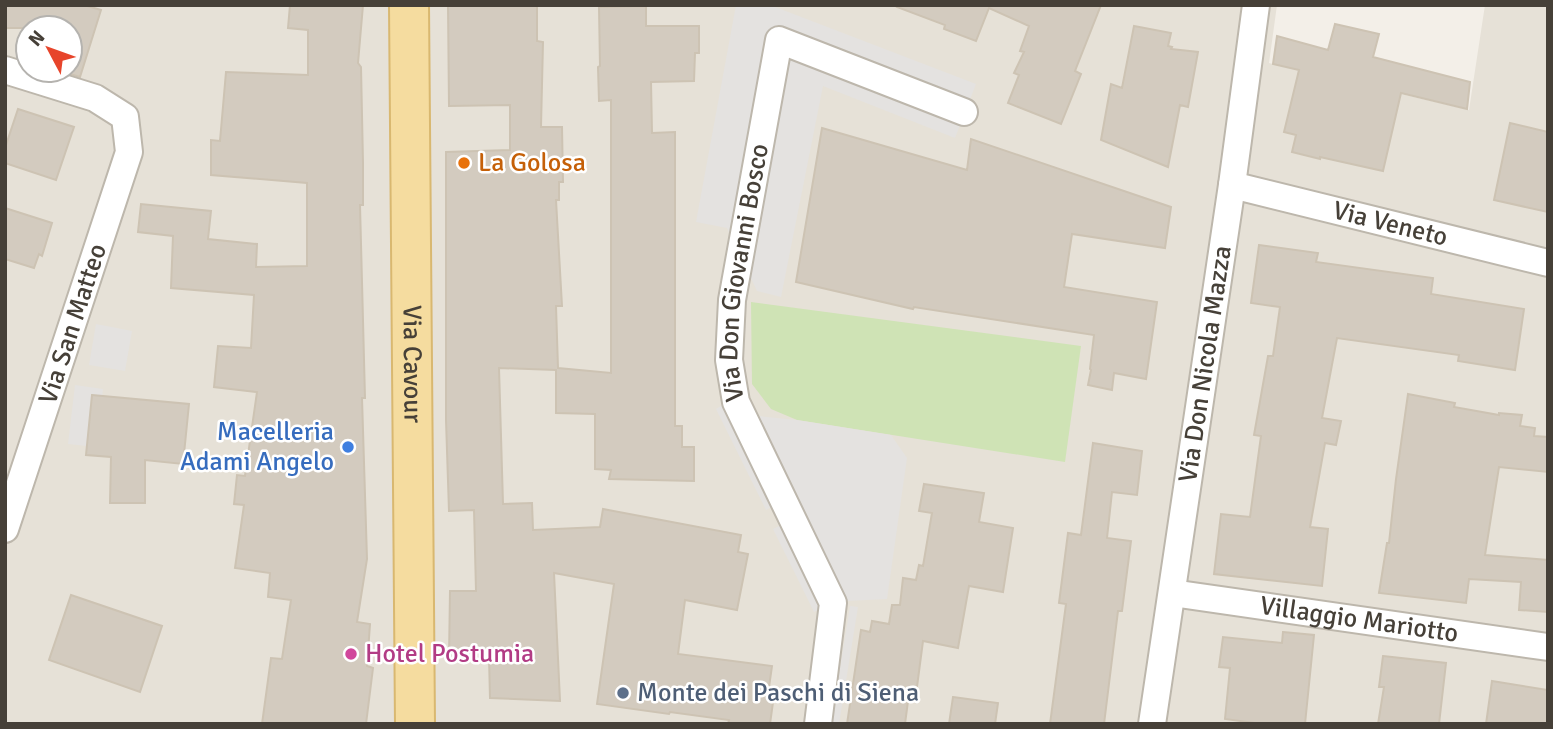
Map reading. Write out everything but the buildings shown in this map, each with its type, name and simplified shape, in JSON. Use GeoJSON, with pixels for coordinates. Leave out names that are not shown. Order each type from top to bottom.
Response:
{"type":"FeatureCollection","features":[{"type":"Feature","properties":{"kind":"main road","name":"Via Cavour"},"geometry":{"type":"LineString","coordinates":[[409,5],[415,724]]}},
{"type":"Feature","properties":{"kind":"street","name":"Via Don Nicola Mazza"},"geometry":{"type":"LineString","coordinates":[[1152,724],[1256,5]]}},
{"type":"Feature","properties":{"kind":"street","name":"Via Don Giovanni Bosco"},"geometry":{"type":"LineString","coordinates":[[818,724],[833,603],[736,402],[729,360],[732,300],[779,40],[964,112]]}},
{"type":"Feature","properties":{"kind":"street","name":"Via San Matteo"},"geometry":{"type":"LineString","coordinates":[[5,70],[95,99],[125,117],[129,152],[5,529]]}},
{"type":"Feature","properties":{"kind":"street","name":"Via Veneto"},"geometry":{"type":"LineString","coordinates":[[1232,185],[1548,263]]}},
{"type":"Feature","properties":{"kind":"street","name":"Villaggio Mariotto"},"geometry":{"type":"LineString","coordinates":[[1172,593],[1548,647]]}},
{"type":"Feature","properties":{"kind":"shaded area"},"geometry":{"type":"Polygon","coordinates":[[[5,5],[1277,5],[1269,63],[1469,110],[1485,5],[1548,5],[1548,724],[5,724],[5,5]]]}},
{"type":"Feature","properties":{"kind":"shaded area"},"geometry":{"type":"Polygon","coordinates":[[[736,5],[770,5],[976,84],[955,138],[823,86],[781,297],[757,291],[727,228],[696,222],[736,5]]]}},
{"type":"Feature","properties":{"kind":"shaded area"},"geometry":{"type":"Polygon","coordinates":[[[96,324],[132,331],[125,371],[89,365],[96,324]]]}},
{"type":"Feature","properties":{"kind":"shaded area"},"geometry":{"type":"Polygon","coordinates":[[[75,385],[103,389],[96,447],[68,444],[75,385]]]}},
{"type":"Feature","properties":{"kind":"shaded area"},"geometry":{"type":"Polygon","coordinates":[[[724,404],[774,506],[766,510],[716,409],[724,404]]]}},
{"type":"Feature","properties":{"kind":"shaded area"},"geometry":{"type":"Polygon","coordinates":[[[758,416],[891,435],[907,458],[887,599],[847,601],[758,416]]]}},
{"type":"Feature","properties":{"kind":"shaded area"},"geometry":{"type":"Polygon","coordinates":[[[781,525],[822,608],[814,612],[773,529],[781,525]]]}},
{"type":"Feature","properties":{"kind":"shaded area"},"geometry":{"type":"Polygon","coordinates":[[[850,606],[858,607],[839,724],[831,724],[850,606]]]}},
{"type":"Feature","properties":{"kind":"green space"},"geometry":{"type":"Polygon","coordinates":[[[751,302],[1081,346],[1065,462],[797,420],[771,409],[752,384],[751,302]]]}},
{"type":"Feature","properties":{"kind":"place","name":"La Golosa"},"geometry":{"type":"Point","coordinates":[464,163]}},
{"type":"Feature","properties":{"kind":"place","name":"Macelleria Adami Angelo"},"geometry":{"type":"Point","coordinates":[348,447]}},
{"type":"Feature","properties":{"kind":"place","name":"Hotel Postumia"},"geometry":{"type":"Point","coordinates":[351,654]}},
{"type":"Feature","properties":{"kind":"place","name":"Monte dei Paschi di Siena"},"geometry":{"type":"Point","coordinates":[623,693]}}]}
